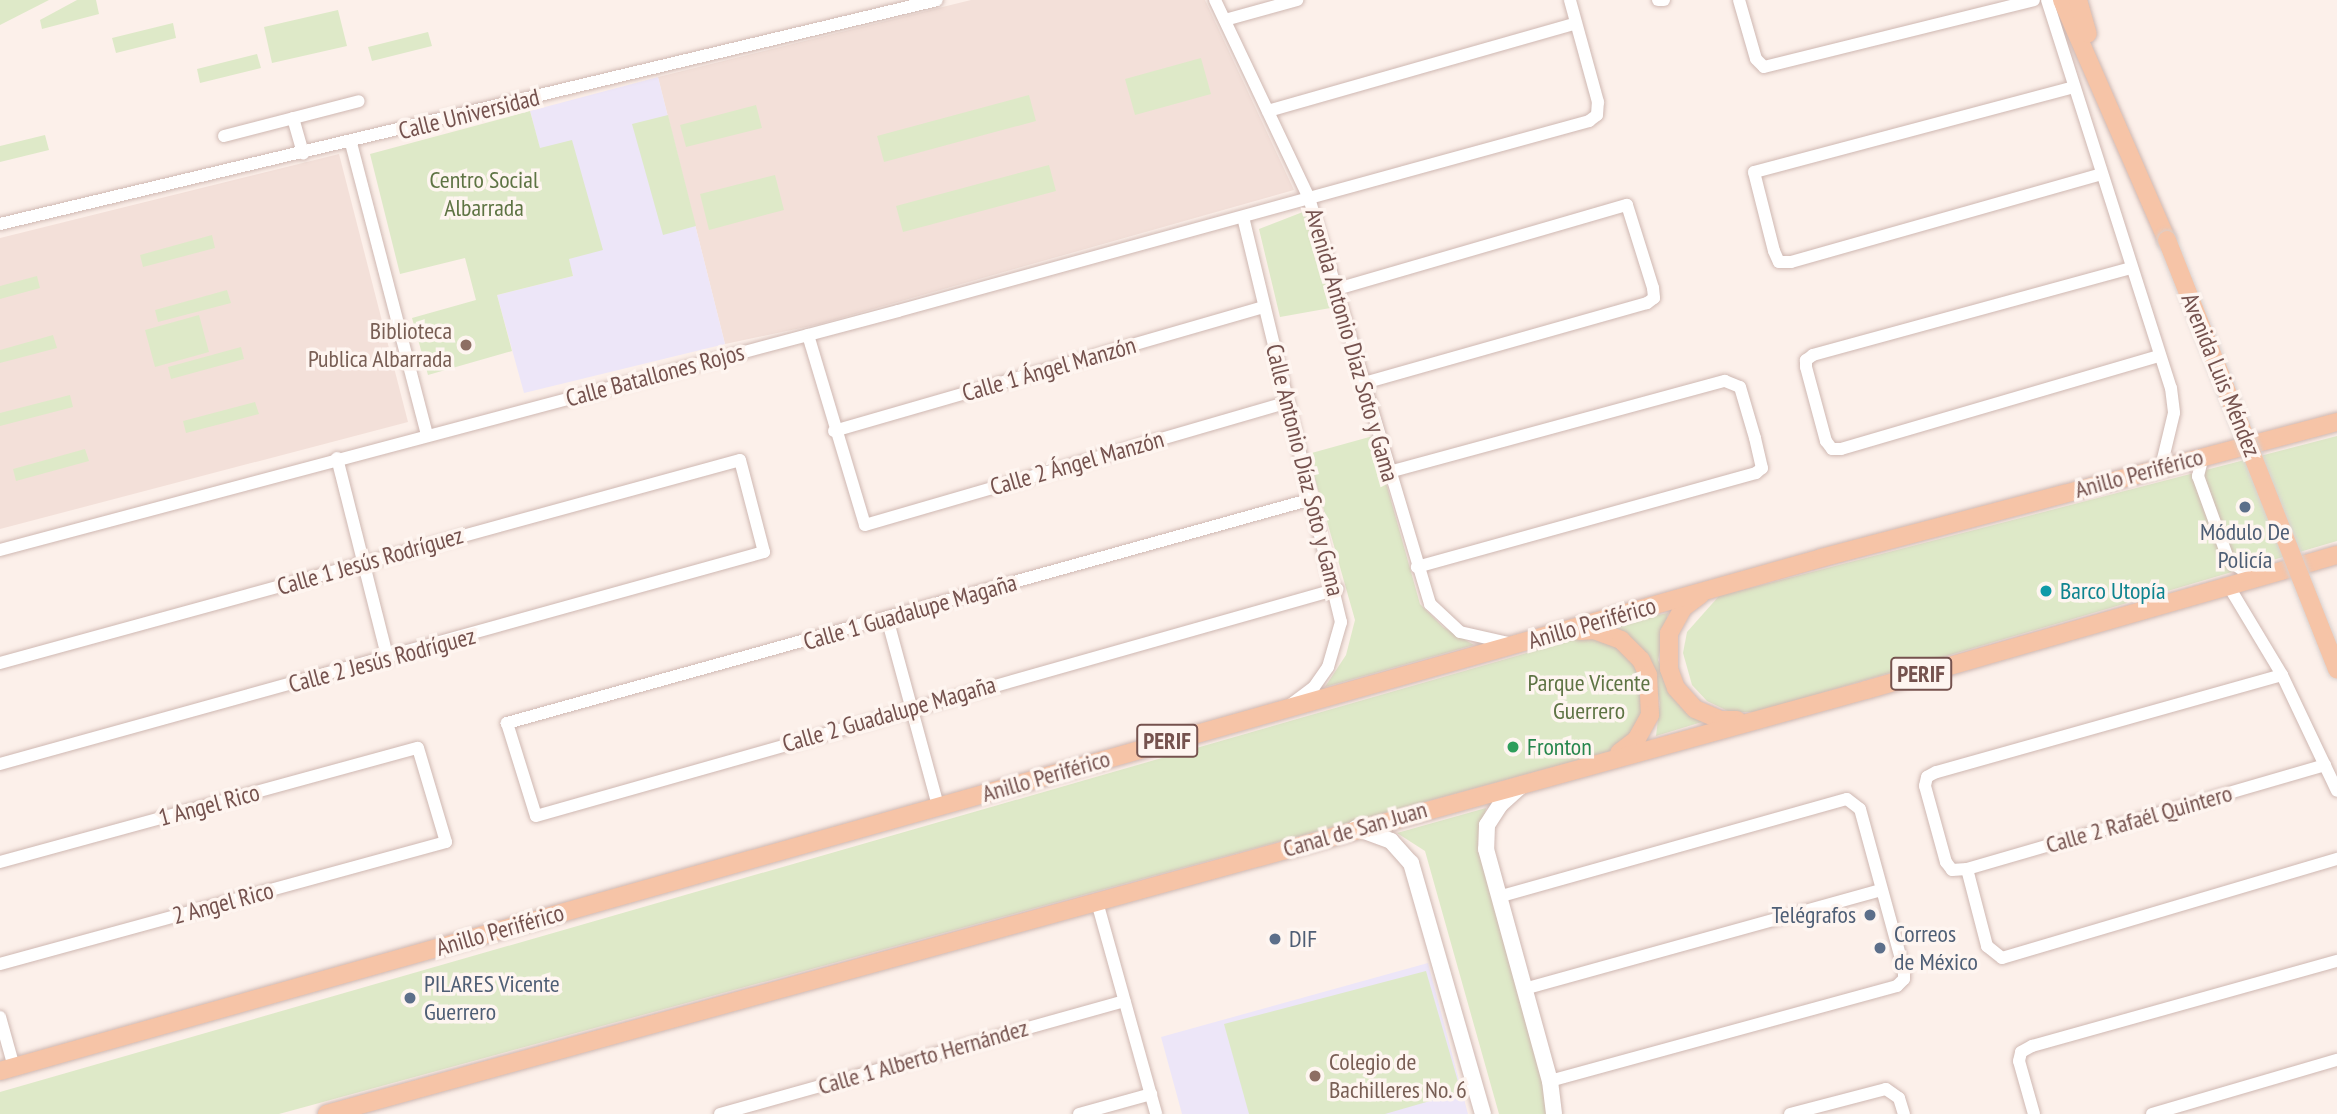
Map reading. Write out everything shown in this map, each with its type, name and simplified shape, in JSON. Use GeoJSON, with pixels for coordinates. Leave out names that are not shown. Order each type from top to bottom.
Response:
{"type":"FeatureCollection","features":[{"type":"Feature","properties":{"kind":"main road","name":"Avenida Luis Méndez"},"geometry":{"type":"LineString","coordinates":[[2062,0],[2102,82],[2167,240],[2337,670]]}},
{"type":"Feature","properties":{"kind":"main road","name":"Avenida Luis Méndez"},"geometry":{"type":"LineString","coordinates":[[2078,0],[2102,82]]}},
{"type":"Feature","properties":{"kind":"main road","name":"Anillo Periférico"},"geometry":{"type":"LineString","coordinates":[[7,1069],[1705,591],[2337,422]]}},
{"type":"Feature","properties":{"kind":"main road","name":"PERIF"},"geometry":{"type":"LineString","coordinates":[[1613,757],[2337,555]]}},
{"type":"Feature","properties":{"kind":"main road"},"geometry":{"type":"LineString","coordinates":[[1705,591],[1683,608],[1669,633],[1669,669],[1676,688],[1695,709],[1721,720],[1749,720]]}},
{"type":"Feature","properties":{"kind":"main road"},"geometry":{"type":"LineString","coordinates":[[1563,632],[1594,630],[1621,640],[1642,660],[1648,675],[1650,715],[1636,740],[1613,757]]}},
{"type":"Feature","properties":{"kind":"main road","name":"Canal de San Juan"},"geometry":{"type":"LineString","coordinates":[[1097,902],[1613,757]]}},
{"type":"Feature","properties":{"kind":"main road","name":"PERIF"},"geometry":{"type":"LineString","coordinates":[[327,1114],[1097,902]]}},
{"type":"Feature","properties":{"kind":"street","name":"Calle Universidad"},"geometry":{"type":"LineString","coordinates":[[0,224],[351,143],[937,0]]}},
{"type":"Feature","properties":{"kind":"street","name":"Avenida Antonio Díaz Soto y Gama"},"geometry":{"type":"LineString","coordinates":[[1215,0],[1309,198],[1430,604],[1444,621],[1479,639],[1518,644]]}},
{"type":"Feature","properties":{"kind":"street"},"geometry":{"type":"LineString","coordinates":[[1225,20],[1297,0]]}},
{"type":"Feature","properties":{"kind":"street"},"geometry":{"type":"LineString","coordinates":[[1268,111],[1576,23],[1570,0]]}},
{"type":"Feature","properties":{"kind":"street"},"geometry":{"type":"LineString","coordinates":[[1658,0],[1664,0]]}},
{"type":"Feature","properties":{"kind":"street"},"geometry":{"type":"LineString","coordinates":[[1739,0],[1756,59],[1763,67],[2034,0]]}},
{"type":"Feature","properties":{"kind":"street","name":"Avenida Luis Méndez"},"geometry":{"type":"LineString","coordinates":[[2047,0],[2159,356],[2174,413],[2161,467]]}},
{"type":"Feature","properties":{"kind":"street","name":"Calle Batallones Rojos"},"geometry":{"type":"LineString","coordinates":[[0,550],[1243,217],[1597,115],[1576,23]]}},
{"type":"Feature","properties":{"kind":"street"},"geometry":{"type":"LineString","coordinates":[[2074,86],[1754,172],[1779,262],[2102,174]]}},
{"type":"Feature","properties":{"kind":"street"},"geometry":{"type":"LineString","coordinates":[[224,136],[359,101]]}},
{"type":"Feature","properties":{"kind":"street"},"geometry":{"type":"LineString","coordinates":[[293,118],[303,154]]}},
{"type":"Feature","properties":{"kind":"street"},"geometry":{"type":"LineString","coordinates":[[351,143],[427,435]]}},
{"type":"Feature","properties":{"kind":"street"},"geometry":{"type":"LineString","coordinates":[[1337,289],[1627,205],[1654,299],[1364,383]]}},
{"type":"Feature","properties":{"kind":"street","name":"Calle Antonio Díaz Soto y Gama"},"geometry":{"type":"LineString","coordinates":[[1243,217],[1312,499],[1337,589],[1341,622],[1332,656],[1314,687],[1288,707]]}},
{"type":"Feature","properties":{"kind":"street"},"geometry":{"type":"LineString","coordinates":[[2131,268],[1806,360],[1832,449],[2159,356]]}},
{"type":"Feature","properties":{"kind":"street","name":"Calle 1 Ángel Manzón"},"geometry":{"type":"LineString","coordinates":[[834,431],[1265,307]]}},
{"type":"Feature","properties":{"kind":"street"},"geometry":{"type":"LineString","coordinates":[[808,335],[834,431]]}},
{"type":"Feature","properties":{"kind":"street"},"geometry":{"type":"LineString","coordinates":[[1389,472],[1726,380],[1740,387],[1762,468],[1417,567]]}},
{"type":"Feature","properties":{"kind":"street","name":"Calle 2 Ángel Manzón"},"geometry":{"type":"LineString","coordinates":[[834,431],[865,525],[1289,402]]}},
{"type":"Feature","properties":{"kind":"street"},"geometry":{"type":"LineString","coordinates":[[2203,456],[2198,476],[2229,561],[2254,577]]}},
{"type":"Feature","properties":{"kind":"street"},"geometry":{"type":"LineString","coordinates":[[337,458],[388,659]]}},
{"type":"Feature","properties":{"kind":"street","name":"Calle 1 Jesús Rodríguez"},"geometry":{"type":"LineString","coordinates":[[0,663],[740,460]]}},
{"type":"Feature","properties":{"kind":"street","name":"Calle 2 Jesús Rodríguez"},"geometry":{"type":"LineString","coordinates":[[0,764],[388,659],[764,552],[740,460]]}},
{"type":"Feature","properties":{"kind":"street","name":"Calle 1 Guadalupe Magaña"},"geometry":{"type":"LineString","coordinates":[[507,723],[1312,499]]}},
{"type":"Feature","properties":{"kind":"street"},"geometry":{"type":"LineString","coordinates":[[2228,585],[2282,675],[2337,792]]}},
{"type":"Feature","properties":{"kind":"street","name":"Calle 2 Guadalupe Magaña"},"geometry":{"type":"LineString","coordinates":[[507,723],[536,816],[910,707],[1337,589]]}},
{"type":"Feature","properties":{"kind":"street"},"geometry":{"type":"LineString","coordinates":[[887,618],[938,806]]}},
{"type":"Feature","properties":{"kind":"street","name":"Calle 2 Rafaél Quintero"},"geometry":{"type":"LineString","coordinates":[[2282,675],[1927,777],[1928,798],[1946,862],[1952,870],[1967,869],[2325,765]]}},
{"type":"Feature","properties":{"kind":"street","name":"2 Angel Rico"},"geometry":{"type":"LineString","coordinates":[[0,964],[446,842],[418,747]]}},
{"type":"Feature","properties":{"kind":"street","name":"1 Angel Rico"},"geometry":{"type":"LineString","coordinates":[[0,862],[418,747]]}},
{"type":"Feature","properties":{"kind":"street"},"geometry":{"type":"LineString","coordinates":[[1527,780],[1500,805],[1487,825],[1486,849],[1550,1081],[1554,1114]]}},
{"type":"Feature","properties":{"kind":"street"},"geometry":{"type":"LineString","coordinates":[[1498,897],[1847,799],[1854,801],[1882,890],[1904,979],[1897,986],[1550,1081]]}},
{"type":"Feature","properties":{"kind":"street"},"geometry":{"type":"LineString","coordinates":[[1356,828],[1391,841],[1411,863],[1483,1114]]}},
{"type":"Feature","properties":{"kind":"street"},"geometry":{"type":"LineString","coordinates":[[1967,869],[1993,955],[2002,958],[2337,859]]}},
{"type":"Feature","properties":{"kind":"street"},"geometry":{"type":"LineString","coordinates":[[1524,989],[1882,890]]}},
{"type":"Feature","properties":{"kind":"street"},"geometry":{"type":"LineString","coordinates":[[1097,902],[1156,1114]]}},
{"type":"Feature","properties":{"kind":"street"},"geometry":{"type":"LineString","coordinates":[[2034,1114],[2019,1061],[2021,1052],[2337,961]]}},
{"type":"Feature","properties":{"kind":"street","name":"Calle 1 Alberto Hernández"},"geometry":{"type":"LineString","coordinates":[[720,1114],[1125,1001]]}},
{"type":"Feature","properties":{"kind":"street"},"geometry":{"type":"LineString","coordinates":[[0,1017],[7,1069]]}},
{"type":"Feature","properties":{"kind":"street"},"geometry":{"type":"LineString","coordinates":[[2152,1114],[2337,1060]]}},
{"type":"Feature","properties":{"kind":"street"},"geometry":{"type":"LineString","coordinates":[[1790,1114],[1893,1090],[1904,1114]]}},
{"type":"Feature","properties":{"kind":"street"},"geometry":{"type":"LineString","coordinates":[[1079,1114],[1151,1094]]}},
{"type":"Feature","properties":{"kind":"shaded area"},"geometry":{"type":"Polygon","coordinates":[[[971,0],[1205,0],[1294,190],[820,324],[725,344],[658,77],[971,0]]]}},
{"type":"Feature","properties":{"kind":"shaded area"},"geometry":{"type":"Polygon","coordinates":[[[658,77],[725,344],[524,393],[497,295],[573,276],[530,111],[658,77]]]}},
{"type":"Feature","properties":{"kind":"shaded area"},"geometry":{"type":"Polygon","coordinates":[[[339,154],[408,422],[0,529],[0,238],[339,154]]]}},
{"type":"Feature","properties":{"kind":"shaded area","name":"Colegio de Bachilleres No. 6"},"geometry":{"type":"Polygon","coordinates":[[[1428,963],[1468,1114],[1182,1114],[1161,1037],[1428,963]]]}},
{"type":"Feature","properties":{"kind":"green space"},"geometry":{"type":"Polygon","coordinates":[[[0,0],[49,0],[0,25],[0,0]]]}},
{"type":"Feature","properties":{"kind":"green space"},"geometry":{"type":"Polygon","coordinates":[[[77,0],[96,0],[99,14],[42,29],[40,20],[77,0]]]}},
{"type":"Feature","properties":{"kind":"green space"},"geometry":{"type":"Polygon","coordinates":[[[338,10],[347,46],[272,63],[264,27],[338,10]]]}},
{"type":"Feature","properties":{"kind":"green space"},"geometry":{"type":"Polygon","coordinates":[[[173,23],[176,38],[116,53],[112,38],[173,23]]]}},
{"type":"Feature","properties":{"kind":"green space"},"geometry":{"type":"Polygon","coordinates":[[[428,32],[432,46],[372,61],[368,47],[428,32]]]}},
{"type":"Feature","properties":{"kind":"green space"},"geometry":{"type":"Polygon","coordinates":[[[257,54],[261,68],[200,83],[197,69],[257,54]]]}},
{"type":"Feature","properties":{"kind":"green space"},"geometry":{"type":"Polygon","coordinates":[[[1201,58],[1211,94],[1135,115],[1125,79],[1201,58]]]}},
{"type":"Feature","properties":{"kind":"green space"},"geometry":{"type":"Polygon","coordinates":[[[1029,95],[1036,121],[884,162],[877,136],[1029,95]]]}},
{"type":"Feature","properties":{"kind":"green space"},"geometry":{"type":"Polygon","coordinates":[[[756,105],[762,128],[686,147],[680,125],[756,105]]]}},
{"type":"Feature","properties":{"kind":"green space","name":"Centro Social Albarrada"},"geometry":{"type":"Polygon","coordinates":[[[530,111],[540,148],[572,140],[603,250],[569,259],[573,276],[497,295],[512,351],[428,375],[412,318],[476,300],[465,258],[400,274],[370,154],[530,111]]]}},
{"type":"Feature","properties":{"kind":"green space"},"geometry":{"type":"Polygon","coordinates":[[[668,115],[696,226],[663,235],[632,124],[668,115]]]}},
{"type":"Feature","properties":{"kind":"green space"},"geometry":{"type":"Polygon","coordinates":[[[45,135],[49,150],[0,162],[0,146],[45,135]]]}},
{"type":"Feature","properties":{"kind":"green space"},"geometry":{"type":"Polygon","coordinates":[[[1049,165],[1056,191],[903,232],[896,206],[1049,165]]]}},
{"type":"Feature","properties":{"kind":"green space"},"geometry":{"type":"Polygon","coordinates":[[[775,175],[784,210],[709,230],[700,194],[775,175]]]}},
{"type":"Feature","properties":{"kind":"green space"},"geometry":{"type":"Polygon","coordinates":[[[1308,210],[1336,307],[1280,317],[1259,229],[1308,210]]]}},
{"type":"Feature","properties":{"kind":"green space"},"geometry":{"type":"Polygon","coordinates":[[[212,235],[215,248],[143,267],[140,255],[212,235]]]}},
{"type":"Feature","properties":{"kind":"green space"},"geometry":{"type":"Polygon","coordinates":[[[37,276],[40,288],[0,299],[0,286],[37,276]]]}},
{"type":"Feature","properties":{"kind":"green space"},"geometry":{"type":"Polygon","coordinates":[[[227,290],[231,303],[158,322],[155,310],[227,290]]]}},
{"type":"Feature","properties":{"kind":"green space"},"geometry":{"type":"Polygon","coordinates":[[[199,315],[209,352],[155,367],[145,330],[199,315]]]}},
{"type":"Feature","properties":{"kind":"green space"},"geometry":{"type":"Polygon","coordinates":[[[53,335],[57,348],[0,363],[0,350],[53,335]]]}},
{"type":"Feature","properties":{"kind":"green space"},"geometry":{"type":"Polygon","coordinates":[[[241,347],[244,359],[171,379],[168,367],[241,347]]]}},
{"type":"Feature","properties":{"kind":"green space"},"geometry":{"type":"Polygon","coordinates":[[[70,395],[73,407],[0,426],[0,413],[70,395]]]}},
{"type":"Feature","properties":{"kind":"green space"},"geometry":{"type":"Polygon","coordinates":[[[255,402],[259,414],[186,433],[183,421],[255,402]]]}},
{"type":"Feature","properties":{"kind":"green space"},"geometry":{"type":"Polygon","coordinates":[[[1373,436],[1420,604],[1443,627],[1474,645],[1325,687],[1346,655],[1355,620],[1308,454],[1373,436]]]}},
{"type":"Feature","properties":{"kind":"green space"},"geometry":{"type":"Polygon","coordinates":[[[2337,436],[2337,541],[1757,712],[1730,712],[1707,701],[1692,685],[1683,653],[1687,632],[1719,596],[2337,436]]]}},
{"type":"Feature","properties":{"kind":"green space"},"geometry":{"type":"Polygon","coordinates":[[[85,449],[89,461],[16,481],[13,469],[85,449]]]}},
{"type":"Feature","properties":{"kind":"green space"},"geometry":{"type":"Polygon","coordinates":[[[1668,613],[1658,660],[1680,706],[1702,722],[1656,736],[1660,703],[1652,670],[1615,624],[1668,613]]]}},
{"type":"Feature","properties":{"kind":"green space","name":"Parque Vicente Guerrero"},"geometry":{"type":"Polygon","coordinates":[[[1579,638],[1613,639],[1645,676],[1644,722],[1615,750],[279,1114],[0,1114],[0,1092],[1579,638]]]}},
{"type":"Feature","properties":{"kind":"green space"},"geometry":{"type":"Polygon","coordinates":[[[1486,808],[1481,836],[1551,1114],[1499,1114],[1425,851],[1397,833],[1486,808]]]}},
{"type":"Feature","properties":{"kind":"green space","name":"Colegio de Bachilleres No. 6"},"geometry":{"type":"Polygon","coordinates":[[[1426,971],[1461,1092],[1385,1114],[1249,1114],[1224,1024],[1426,971]]]}},
{"type":"Feature","properties":{"kind":"place","name":"Biblioteca Publica Albarrada"},"geometry":{"type":"Point","coordinates":[466,345]}},
{"type":"Feature","properties":{"kind":"place","name":"Módulo De Policía"},"geometry":{"type":"Point","coordinates":[2245,507]}},
{"type":"Feature","properties":{"kind":"place","name":"Barco Utopía"},"geometry":{"type":"Point","coordinates":[2046,591]}},
{"type":"Feature","properties":{"kind":"place","name":"Fronton"},"geometry":{"type":"Point","coordinates":[1513,747]}},
{"type":"Feature","properties":{"kind":"place","name":"Telégrafos"},"geometry":{"type":"Point","coordinates":[1870,915]}},
{"type":"Feature","properties":{"kind":"place","name":"DIF"},"geometry":{"type":"Point","coordinates":[1275,939]}},
{"type":"Feature","properties":{"kind":"place","name":"Correos de México"},"geometry":{"type":"Point","coordinates":[1880,948]}},
{"type":"Feature","properties":{"kind":"place","name":"PILARES Vicente Guerrero"},"geometry":{"type":"Point","coordinates":[410,998]}},
{"type":"Feature","properties":{"kind":"place","name":"Colegio de Bachilleres No. 6"},"geometry":{"type":"Point","coordinates":[1315,1076]}}]}
